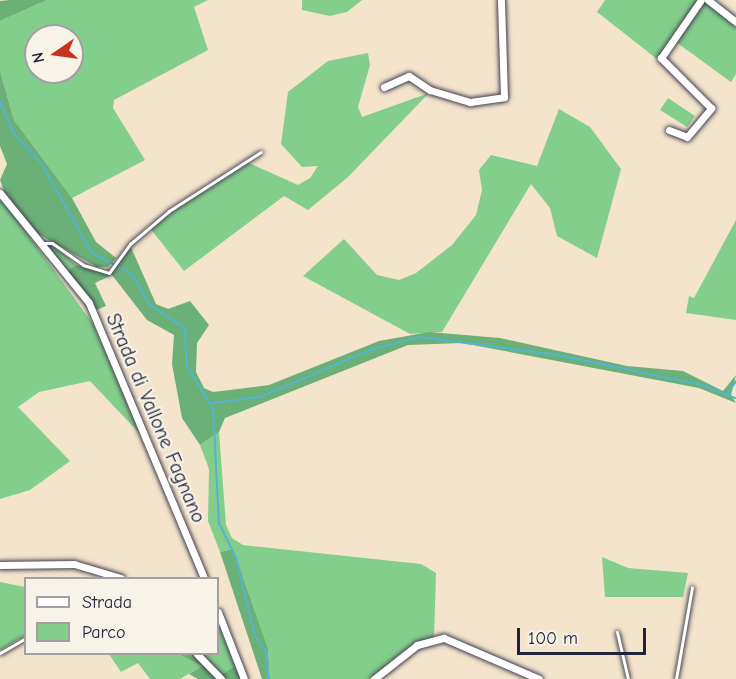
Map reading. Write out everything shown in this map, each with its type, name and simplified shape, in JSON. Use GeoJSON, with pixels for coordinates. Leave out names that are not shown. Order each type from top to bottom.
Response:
{"type":"FeatureCollection","features":[{"type":"Feature","properties":{"kind":"street"},"geometry":{"type":"LineString","coordinates":[[384,87],[409,76],[430,90],[470,102],[504,97],[501,0]]}},
{"type":"Feature","properties":{"kind":"street"},"geometry":{"type":"LineString","coordinates":[[669,130],[687,137],[711,108],[661,58],[701,0]]}},
{"type":"Feature","properties":{"kind":"street"},"geometry":{"type":"LineString","coordinates":[[708,0],[736,22]]}},
{"type":"Feature","properties":{"kind":"street","name":"Strada di Vallone Fagnano"},"geometry":{"type":"LineString","coordinates":[[0,193],[89,303],[110,344],[203,577]]}},
{"type":"Feature","properties":{"kind":"street"},"geometry":{"type":"LineString","coordinates":[[0,565],[74,564],[115,577]]}},
{"type":"Feature","properties":{"kind":"street"},"geometry":{"type":"LineString","coordinates":[[219,615],[244,679]]}},
{"type":"Feature","properties":{"kind":"street"},"geometry":{"type":"LineString","coordinates":[[374,679],[417,645],[444,638],[539,679]]}},
{"type":"Feature","properties":{"kind":"street"},"geometry":{"type":"LineString","coordinates":[[197,655],[221,679]]}},
{"type":"Feature","properties":{"kind":"lane"},"geometry":{"type":"LineString","coordinates":[[40,243],[52,243],[101,273],[113,269],[130,244],[169,212],[261,152]]}},
{"type":"Feature","properties":{"kind":"lane"},"geometry":{"type":"LineString","coordinates":[[676,679],[692,587]]}},
{"type":"Feature","properties":{"kind":"lane"},"geometry":{"type":"LineString","coordinates":[[617,632],[628,679]]}},
{"type":"Feature","properties":{"kind":"lane"},"geometry":{"type":"LineString","coordinates":[[0,653],[24,639]]}},
{"type":"Feature","properties":{"kind":"lane"},"geometry":{"type":"LineString","coordinates":[[192,655],[203,660]]}},
{"type":"Feature","properties":{"kind":"green space"},"geometry":{"type":"Polygon","coordinates":[[[47,0],[208,0],[194,7],[208,50],[114,100],[113,108],[145,160],[72,198],[14,120],[0,71],[0,21],[47,0]]]}},
{"type":"Feature","properties":{"kind":"green space"},"geometry":{"type":"Polygon","coordinates":[[[47,0],[0,21],[0,1],[47,0]]]}},
{"type":"Feature","properties":{"kind":"green space"},"geometry":{"type":"Polygon","coordinates":[[[302,0],[362,0],[347,12],[330,16],[302,10],[302,0]]]}},
{"type":"Feature","properties":{"kind":"green space"},"geometry":{"type":"Polygon","coordinates":[[[605,0],[698,0],[657,59],[597,12],[605,0]]]}},
{"type":"Feature","properties":{"kind":"green space"},"geometry":{"type":"Polygon","coordinates":[[[703,1],[736,27],[736,74],[731,82],[676,42],[703,1]]]}},
{"type":"Feature","properties":{"kind":"green space"},"geometry":{"type":"Polygon","coordinates":[[[368,53],[370,65],[358,107],[362,117],[429,93],[348,177],[308,210],[284,196],[184,271],[149,227],[247,162],[298,185],[310,178],[318,166],[302,167],[281,144],[288,92],[328,61],[368,53]]]}},
{"type":"Feature","properties":{"kind":"green space"},"geometry":{"type":"Polygon","coordinates":[[[0,71],[14,120],[72,198],[96,242],[116,258],[108,267],[97,267],[31,230],[6,196],[0,180],[7,164],[0,146],[0,71]]]}},
{"type":"Feature","properties":{"kind":"green space"},"geometry":{"type":"Polygon","coordinates":[[[668,98],[695,116],[687,127],[660,110],[668,98]]]}},
{"type":"Feature","properties":{"kind":"green space"},"geometry":{"type":"Polygon","coordinates":[[[559,109],[590,127],[621,169],[597,258],[557,236],[550,208],[531,184],[442,332],[410,334],[303,276],[344,239],[377,275],[399,280],[416,273],[452,245],[476,215],[482,190],[479,170],[491,155],[537,166],[559,109]]]}},
{"type":"Feature","properties":{"kind":"green space"},"geometry":{"type":"Polygon","coordinates":[[[0,196],[93,324],[141,435],[90,381],[39,392],[18,407],[70,461],[30,490],[0,499],[0,196]]]}},
{"type":"Feature","properties":{"kind":"green space"},"geometry":{"type":"Polygon","coordinates":[[[736,220],[736,320],[686,313],[689,296],[694,298],[736,220]]]}},
{"type":"Feature","properties":{"kind":"green space"},"geometry":{"type":"Polygon","coordinates":[[[47,245],[57,248],[76,265],[67,271],[47,245]]]}},
{"type":"Feature","properties":{"kind":"green space"},"geometry":{"type":"Polygon","coordinates":[[[130,245],[156,304],[168,309],[190,301],[209,325],[197,343],[196,372],[204,388],[213,392],[269,385],[379,341],[429,332],[500,338],[627,366],[683,371],[723,391],[736,375],[731,395],[736,403],[699,388],[462,343],[408,345],[225,418],[219,432],[200,445],[182,418],[172,364],[174,335],[147,320],[112,275],[95,283],[106,306],[96,310],[67,271],[76,265],[108,274],[130,245]]]}},
{"type":"Feature","properties":{"kind":"green space"},"geometry":{"type":"Polygon","coordinates":[[[219,432],[226,525],[232,538],[243,545],[421,564],[436,573],[434,639],[414,643],[369,679],[270,679],[268,648],[243,577],[228,550],[220,552],[208,521],[209,469],[200,445],[219,432]]]}},
{"type":"Feature","properties":{"kind":"green space"},"geometry":{"type":"Polygon","coordinates":[[[233,549],[268,648],[270,679],[262,679],[220,552],[233,549]]]}},
{"type":"Feature","properties":{"kind":"green space"},"geometry":{"type":"Polygon","coordinates":[[[602,557],[628,568],[688,573],[683,597],[605,597],[602,557]]]}},
{"type":"Feature","properties":{"kind":"green space"},"geometry":{"type":"Polygon","coordinates":[[[0,582],[24,587],[24,636],[0,650],[0,582]]]}},
{"type":"Feature","properties":{"kind":"green space"},"geometry":{"type":"Polygon","coordinates":[[[219,621],[236,666],[224,675],[200,655],[219,655],[219,621]]]}},
{"type":"Feature","properties":{"kind":"green space"},"geometry":{"type":"Polygon","coordinates":[[[110,655],[180,655],[202,666],[180,679],[150,679],[138,663],[121,672],[110,655]]]}},
{"type":"Feature","properties":{"kind":"green space"},"geometry":{"type":"Polygon","coordinates":[[[180,655],[200,655],[221,675],[236,666],[240,679],[198,679],[189,674],[202,666],[180,655]]]}},
{"type":"Feature","properties":{"kind":"waterway"},"geometry":{"type":"LineString","coordinates":[[0,101],[14,134],[41,163],[92,253],[132,274],[150,305],[185,328],[186,364],[213,409],[219,523],[236,558],[255,636],[267,653],[268,679]]}},
{"type":"Feature","properties":{"kind":"waterway"},"geometry":{"type":"LineString","coordinates":[[212,403],[260,397],[370,350],[419,337],[552,354],[703,385],[736,398]]}},
{"type":"Feature","properties":{"kind":"waterway"},"geometry":{"type":"LineString","coordinates":[[726,396],[736,381]]}}]}
